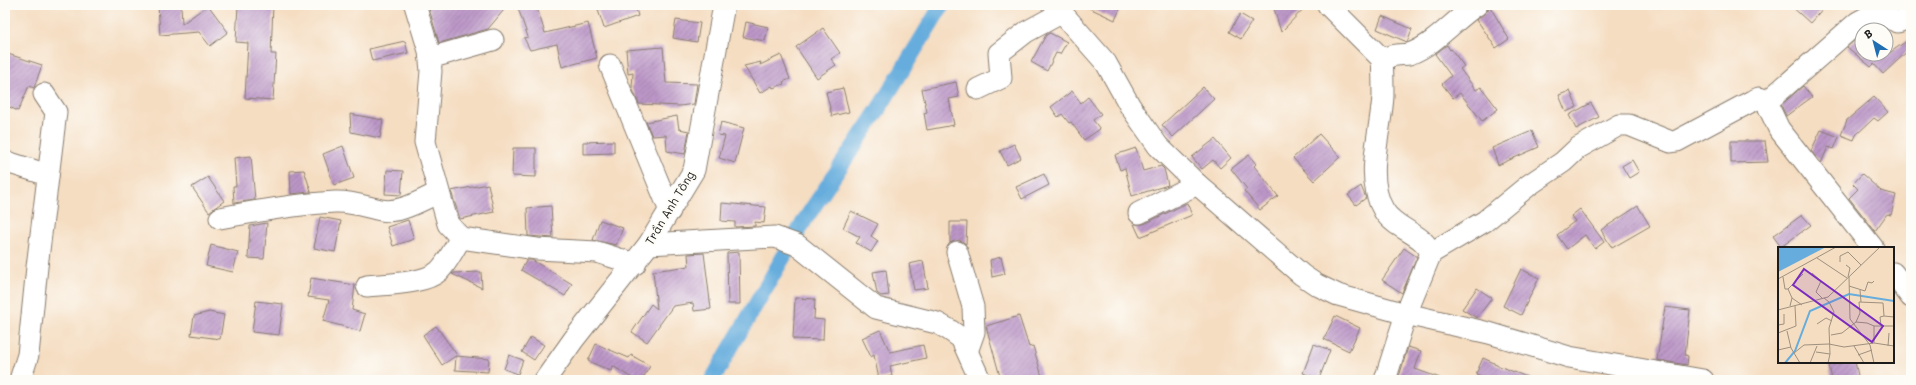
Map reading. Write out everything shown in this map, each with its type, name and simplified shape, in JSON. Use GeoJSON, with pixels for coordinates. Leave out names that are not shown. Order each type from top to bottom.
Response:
{"type":"FeatureCollection","features":[{"type":"Feature","properties":{"kind":"street"},"geometry":{"type":"LineString","coordinates":[[415,5],[430,51],[431,71],[425,142],[438,193],[448,224],[461,238],[537,249],[597,252],[634,264]]}},
{"type":"Feature","properties":{"kind":"street","name":"Trần Anh Tông"},"geometry":{"type":"LineString","coordinates":[[545,380],[574,339],[649,244],[694,170],[724,5]]}},
{"type":"Feature","properties":{"kind":"street"},"geometry":{"type":"LineString","coordinates":[[1328,5],[1382,59],[1383,97],[1375,165],[1376,190],[1384,211],[1398,226],[1427,244],[1431,253]]}},
{"type":"Feature","properties":{"kind":"street"},"geometry":{"type":"LineString","coordinates":[[1382,59],[1396,55],[1409,54],[1434,39],[1465,12],[1477,5]]}},
{"type":"Feature","properties":{"kind":"street"},"geometry":{"type":"LineString","coordinates":[[978,89],[1002,78],[999,53],[1058,9],[1106,63],[1130,106],[1158,146],[1197,184],[1302,275],[1317,285],[1338,295],[1406,314],[1489,333],[1569,357],[1703,380]]}},
{"type":"Feature","properties":{"kind":"street"},"geometry":{"type":"LineString","coordinates":[[1768,101],[1872,9],[1898,22],[1911,16]]}},
{"type":"Feature","properties":{"kind":"street"},"geometry":{"type":"LineString","coordinates":[[430,58],[493,40]]}},
{"type":"Feature","properties":{"kind":"street"},"geometry":{"type":"LineString","coordinates":[[610,65],[670,211]]}},
{"type":"Feature","properties":{"kind":"street"},"geometry":{"type":"LineString","coordinates":[[20,380],[28,355],[56,112],[44,94]]}},
{"type":"Feature","properties":{"kind":"street"},"geometry":{"type":"LineString","coordinates":[[1385,380],[1406,314],[1431,253],[1485,221],[1529,185],[1563,162],[1578,148],[1619,125],[1628,126],[1671,142],[1677,141],[1759,98],[1768,101]]}},
{"type":"Feature","properties":{"kind":"street"},"geometry":{"type":"LineString","coordinates":[[1768,101],[1769,108],[1779,129],[1872,247]]}},
{"type":"Feature","properties":{"kind":"street"},"geometry":{"type":"LineString","coordinates":[[10,163],[48,175]]}},
{"type":"Feature","properties":{"kind":"street"},"geometry":{"type":"LineString","coordinates":[[1139,213],[1197,184]]}},
{"type":"Feature","properties":{"kind":"street"},"geometry":{"type":"LineString","coordinates":[[220,218],[289,206],[337,202],[366,206],[382,211],[398,210],[438,193]]}},
{"type":"Feature","properties":{"kind":"street"},"geometry":{"type":"LineString","coordinates":[[649,244],[775,237],[793,244],[872,306],[937,324],[948,329],[961,338],[968,349],[980,380]]}},
{"type":"Feature","properties":{"kind":"street"},"geometry":{"type":"LineString","coordinates":[[367,286],[414,281],[433,275],[444,265],[461,238]]}},
{"type":"Feature","properties":{"kind":"street"},"geometry":{"type":"LineString","coordinates":[[957,252],[974,307],[974,332],[968,349]]}},
{"type":"Feature","properties":{"kind":"street"},"geometry":{"type":"LineString","coordinates":[[1894,274],[1911,297]]}},
{"type":"Feature","properties":{"kind":"building"},"geometry":{"type":"Polygon","coordinates":[[[158,5],[181,5],[182,24],[208,5],[228,32],[210,46],[199,32],[160,35],[158,5]]]}},
{"type":"Feature","properties":{"kind":"building"},"geometry":{"type":"Polygon","coordinates":[[[238,5],[273,5],[271,54],[276,54],[273,100],[245,98],[248,43],[236,42],[238,5]]]}},
{"type":"Feature","properties":{"kind":"building"},"geometry":{"type":"Polygon","coordinates":[[[428,5],[508,5],[488,29],[439,43],[428,5]]]}},
{"type":"Feature","properties":{"kind":"building"},"geometry":{"type":"Polygon","coordinates":[[[517,5],[536,5],[545,33],[588,23],[597,58],[562,67],[557,44],[530,50],[524,38],[528,37],[517,5]]]}},
{"type":"Feature","properties":{"kind":"building"},"geometry":{"type":"Polygon","coordinates":[[[612,5],[635,5],[638,16],[604,28],[598,10],[612,5]]]}},
{"type":"Feature","properties":{"kind":"building"},"geometry":{"type":"Polygon","coordinates":[[[1083,5],[1122,5],[1115,20],[1083,5]]]}},
{"type":"Feature","properties":{"kind":"building"},"geometry":{"type":"Polygon","coordinates":[[[1273,5],[1307,5],[1281,32],[1273,5]]]}},
{"type":"Feature","properties":{"kind":"building"},"geometry":{"type":"Polygon","coordinates":[[[1489,5],[1509,39],[1496,48],[1477,20],[1488,10],[1489,5]]]}},
{"type":"Feature","properties":{"kind":"building"},"geometry":{"type":"Polygon","coordinates":[[[1790,5],[1826,5],[1810,23],[1790,5]]]}},
{"type":"Feature","properties":{"kind":"building"},"geometry":{"type":"Polygon","coordinates":[[[1240,14],[1252,21],[1241,39],[1229,32],[1240,14]]]}},
{"type":"Feature","properties":{"kind":"building"},"geometry":{"type":"Polygon","coordinates":[[[1382,16],[1412,29],[1407,42],[1377,29],[1382,16]]]}},
{"type":"Feature","properties":{"kind":"building"},"geometry":{"type":"Polygon","coordinates":[[[676,20],[700,23],[697,42],[673,38],[676,20]]]}},
{"type":"Feature","properties":{"kind":"building"},"geometry":{"type":"Polygon","coordinates":[[[746,22],[768,27],[765,41],[743,37],[746,22]]]}},
{"type":"Feature","properties":{"kind":"building"},"geometry":{"type":"Polygon","coordinates":[[[823,28],[840,53],[831,59],[836,65],[817,78],[796,47],[823,28]]]}},
{"type":"Feature","properties":{"kind":"building"},"geometry":{"type":"Polygon","coordinates":[[[1050,33],[1067,42],[1060,54],[1056,53],[1047,71],[1031,62],[1046,35],[1050,33]]]}},
{"type":"Feature","properties":{"kind":"building"},"geometry":{"type":"Polygon","coordinates":[[[1908,40],[1911,43],[1911,48],[1883,74],[1874,64],[1871,67],[1865,62],[1894,62],[1894,50],[1908,40]]]}},
{"type":"Feature","properties":{"kind":"building"},"geometry":{"type":"Polygon","coordinates":[[[405,41],[408,53],[372,61],[369,49],[405,41]]]}},
{"type":"Feature","properties":{"kind":"building"},"geometry":{"type":"Polygon","coordinates":[[[1854,41],[1854,53],[1847,47],[1854,41]]]}},
{"type":"Feature","properties":{"kind":"building"},"geometry":{"type":"Polygon","coordinates":[[[1447,45],[1464,66],[1460,69],[1476,90],[1481,87],[1498,109],[1482,121],[1460,93],[1453,98],[1442,84],[1451,76],[1435,54],[1447,45]]]}},
{"type":"Feature","properties":{"kind":"building"},"geometry":{"type":"Polygon","coordinates":[[[663,47],[666,83],[697,84],[694,104],[680,106],[639,104],[632,88],[633,73],[628,74],[626,50],[663,47]]]}},
{"type":"Feature","properties":{"kind":"building"},"geometry":{"type":"Polygon","coordinates":[[[5,53],[42,65],[34,88],[29,86],[18,111],[5,105],[5,53]]]}},
{"type":"Feature","properties":{"kind":"building"},"geometry":{"type":"Polygon","coordinates":[[[781,55],[790,79],[783,82],[784,84],[773,88],[772,86],[760,93],[744,66],[761,62],[760,65],[781,55]]]}},
{"type":"Feature","properties":{"kind":"building"},"geometry":{"type":"Polygon","coordinates":[[[956,82],[959,97],[949,99],[954,125],[927,130],[924,113],[927,112],[922,89],[956,82]]]}},
{"type":"Feature","properties":{"kind":"building"},"geometry":{"type":"Polygon","coordinates":[[[1803,86],[1812,97],[1786,116],[1781,105],[1803,86]]]}},
{"type":"Feature","properties":{"kind":"building"},"geometry":{"type":"Polygon","coordinates":[[[1203,87],[1214,99],[1173,137],[1162,125],[1203,87]]]}},
{"type":"Feature","properties":{"kind":"building"},"geometry":{"type":"Polygon","coordinates":[[[843,88],[849,112],[832,116],[826,92],[843,88]]]}},
{"type":"Feature","properties":{"kind":"building"},"geometry":{"type":"Polygon","coordinates":[[[1072,91],[1081,103],[1088,97],[1101,114],[1093,120],[1100,129],[1084,140],[1071,122],[1069,123],[1062,114],[1058,117],[1051,107],[1072,91]]]}},
{"type":"Feature","properties":{"kind":"building"},"geometry":{"type":"Polygon","coordinates":[[[1570,91],[1577,107],[1566,112],[1559,95],[1570,91]]]}},
{"type":"Feature","properties":{"kind":"building"},"geometry":{"type":"Polygon","coordinates":[[[1874,97],[1888,112],[1878,121],[1874,118],[1856,135],[1854,140],[1841,135],[1847,120],[1874,97]]]}},
{"type":"Feature","properties":{"kind":"building"},"geometry":{"type":"Polygon","coordinates":[[[1591,103],[1599,117],[1576,129],[1569,115],[1591,103]]]}},
{"type":"Feature","properties":{"kind":"building"},"geometry":{"type":"Polygon","coordinates":[[[350,114],[383,120],[380,138],[351,132],[350,114]]]}},
{"type":"Feature","properties":{"kind":"building"},"geometry":{"type":"Polygon","coordinates":[[[677,116],[679,129],[689,131],[685,154],[667,151],[666,135],[652,136],[646,122],[677,116]]]}},
{"type":"Feature","properties":{"kind":"building"},"geometry":{"type":"Polygon","coordinates":[[[721,122],[744,128],[735,163],[719,158],[725,136],[718,135],[721,122]]]}},
{"type":"Feature","properties":{"kind":"building"},"geometry":{"type":"Polygon","coordinates":[[[1821,130],[1839,137],[1834,149],[1828,147],[1821,163],[1811,151],[1821,130]]]}},
{"type":"Feature","properties":{"kind":"building"},"geometry":{"type":"Polygon","coordinates":[[[1532,131],[1539,147],[1498,165],[1492,148],[1532,131]]]}},
{"type":"Feature","properties":{"kind":"building"},"geometry":{"type":"Polygon","coordinates":[[[1319,134],[1340,157],[1314,181],[1293,158],[1319,134]]]}},
{"type":"Feature","properties":{"kind":"building"},"geometry":{"type":"Polygon","coordinates":[[[1215,139],[1231,158],[1220,168],[1213,160],[1202,169],[1192,157],[1215,139]]]}},
{"type":"Feature","properties":{"kind":"building"},"geometry":{"type":"Polygon","coordinates":[[[614,141],[614,153],[583,154],[583,142],[614,141]]]}},
{"type":"Feature","properties":{"kind":"building"},"geometry":{"type":"Polygon","coordinates":[[[1731,141],[1765,141],[1768,162],[1731,163],[1731,141]]]}},
{"type":"Feature","properties":{"kind":"building"},"geometry":{"type":"Polygon","coordinates":[[[1014,144],[1021,158],[1007,165],[1000,151],[1014,144]]]}},
{"type":"Feature","properties":{"kind":"building"},"geometry":{"type":"Polygon","coordinates":[[[343,146],[354,178],[334,185],[323,154],[343,146]]]}},
{"type":"Feature","properties":{"kind":"building"},"geometry":{"type":"Polygon","coordinates":[[[513,148],[536,148],[536,177],[512,176],[513,148]]]}},
{"type":"Feature","properties":{"kind":"building"},"geometry":{"type":"Polygon","coordinates":[[[1136,148],[1143,171],[1161,166],[1164,169],[1168,185],[1132,196],[1125,168],[1120,170],[1115,155],[1136,148]]]}},
{"type":"Feature","properties":{"kind":"building"},"geometry":{"type":"Polygon","coordinates":[[[1249,155],[1256,164],[1254,166],[1278,196],[1260,210],[1244,191],[1247,189],[1231,169],[1249,155]]]}},
{"type":"Feature","properties":{"kind":"building"},"geometry":{"type":"Polygon","coordinates":[[[251,156],[255,200],[234,203],[233,186],[236,186],[234,158],[251,156]]]}},
{"type":"Feature","properties":{"kind":"building"},"geometry":{"type":"Polygon","coordinates":[[[1632,160],[1639,172],[1629,178],[1622,166],[1632,160]]]}},
{"type":"Feature","properties":{"kind":"building"},"geometry":{"type":"Polygon","coordinates":[[[304,170],[311,192],[291,194],[290,171],[304,170]]]}},
{"type":"Feature","properties":{"kind":"building"},"geometry":{"type":"Polygon","coordinates":[[[387,170],[403,171],[401,195],[385,194],[387,170]]]}},
{"type":"Feature","properties":{"kind":"building"},"geometry":{"type":"Polygon","coordinates":[[[1044,174],[1049,185],[1022,199],[1016,187],[1044,174]]]}},
{"type":"Feature","properties":{"kind":"building"},"geometry":{"type":"Polygon","coordinates":[[[1862,174],[1881,191],[1896,195],[1891,215],[1887,214],[1875,231],[1849,198],[1858,189],[1853,184],[1862,174]]]}},
{"type":"Feature","properties":{"kind":"building"},"geometry":{"type":"Polygon","coordinates":[[[208,177],[224,201],[209,212],[192,187],[208,177]]]}},
{"type":"Feature","properties":{"kind":"building"},"geometry":{"type":"Polygon","coordinates":[[[488,184],[494,212],[460,219],[451,191],[488,184]]]}},
{"type":"Feature","properties":{"kind":"building"},"geometry":{"type":"Polygon","coordinates":[[[1361,186],[1366,198],[1356,205],[1348,195],[1361,186]]]}},
{"type":"Feature","properties":{"kind":"building"},"geometry":{"type":"Polygon","coordinates":[[[722,203],[766,207],[764,223],[755,222],[755,226],[735,227],[735,222],[721,221],[722,203]]]}},
{"type":"Feature","properties":{"kind":"building"},"geometry":{"type":"Polygon","coordinates":[[[1187,203],[1192,215],[1140,237],[1134,224],[1144,224],[1187,203]]]}},
{"type":"Feature","properties":{"kind":"building"},"geometry":{"type":"Polygon","coordinates":[[[551,206],[553,238],[528,236],[527,208],[551,206]]]}},
{"type":"Feature","properties":{"kind":"building"},"geometry":{"type":"Polygon","coordinates":[[[1638,206],[1650,226],[1612,248],[1601,230],[1638,206]]]}},
{"type":"Feature","properties":{"kind":"building"},"geometry":{"type":"Polygon","coordinates":[[[1580,209],[1604,242],[1595,249],[1585,235],[1567,249],[1557,235],[1575,221],[1571,216],[1580,209]]]}},
{"type":"Feature","properties":{"kind":"building"},"geometry":{"type":"Polygon","coordinates":[[[851,211],[878,224],[871,236],[878,241],[871,252],[856,243],[860,237],[843,228],[851,211]]]}},
{"type":"Feature","properties":{"kind":"building"},"geometry":{"type":"Polygon","coordinates":[[[1802,215],[1811,225],[1781,247],[1773,236],[1802,215]]]}},
{"type":"Feature","properties":{"kind":"building"},"geometry":{"type":"Polygon","coordinates":[[[320,217],[341,221],[335,252],[314,248],[320,217]]]}},
{"type":"Feature","properties":{"kind":"building"},"geometry":{"type":"Polygon","coordinates":[[[408,220],[414,239],[393,246],[387,227],[408,220]]]}},
{"type":"Feature","properties":{"kind":"building"},"geometry":{"type":"Polygon","coordinates":[[[600,220],[623,228],[616,245],[593,240],[600,220]]]}},
{"type":"Feature","properties":{"kind":"building"},"geometry":{"type":"Polygon","coordinates":[[[950,222],[967,222],[966,244],[959,240],[950,243],[950,222]]]}},
{"type":"Feature","properties":{"kind":"building"},"geometry":{"type":"Polygon","coordinates":[[[267,223],[264,259],[248,258],[250,226],[267,223]]]}},
{"type":"Feature","properties":{"kind":"building"},"geometry":{"type":"Polygon","coordinates":[[[211,245],[238,252],[233,272],[206,266],[211,245]]]}},
{"type":"Feature","properties":{"kind":"building"},"geometry":{"type":"Polygon","coordinates":[[[1404,248],[1417,257],[1402,293],[1382,280],[1404,248]]]}},
{"type":"Feature","properties":{"kind":"building"},"geometry":{"type":"Polygon","coordinates":[[[739,252],[740,304],[728,304],[727,253],[739,252]]]}},
{"type":"Feature","properties":{"kind":"building"},"geometry":{"type":"Polygon","coordinates":[[[704,253],[711,309],[694,311],[693,303],[673,306],[647,342],[632,332],[651,304],[657,309],[653,271],[689,266],[688,254],[704,253]]]}},
{"type":"Feature","properties":{"kind":"building"},"geometry":{"type":"Polygon","coordinates":[[[1001,257],[1005,274],[992,277],[990,260],[1001,257]]]}},
{"type":"Feature","properties":{"kind":"building"},"geometry":{"type":"Polygon","coordinates":[[[527,260],[532,260],[572,284],[565,296],[521,270],[527,260]]]}},
{"type":"Feature","properties":{"kind":"building"},"geometry":{"type":"Polygon","coordinates":[[[923,261],[928,288],[914,290],[909,264],[923,261]]]}},
{"type":"Feature","properties":{"kind":"building"},"geometry":{"type":"Polygon","coordinates":[[[1521,269],[1539,278],[1521,315],[1503,306],[1521,269]]]}},
{"type":"Feature","properties":{"kind":"building"},"geometry":{"type":"Polygon","coordinates":[[[886,270],[889,295],[881,296],[877,293],[873,272],[886,270]]]}},
{"type":"Feature","properties":{"kind":"building"},"geometry":{"type":"Polygon","coordinates":[[[481,272],[482,288],[452,274],[453,273],[481,272]]]}},
{"type":"Feature","properties":{"kind":"building"},"geometry":{"type":"Polygon","coordinates":[[[311,278],[355,285],[352,310],[365,314],[360,331],[323,321],[329,300],[308,297],[311,278]]]}},
{"type":"Feature","properties":{"kind":"building"},"geometry":{"type":"Polygon","coordinates":[[[1477,288],[1492,298],[1477,318],[1462,309],[1477,288]]]}},
{"type":"Feature","properties":{"kind":"building"},"geometry":{"type":"Polygon","coordinates":[[[795,298],[815,299],[814,319],[824,320],[823,340],[793,339],[795,298]]]}},
{"type":"Feature","properties":{"kind":"building"},"geometry":{"type":"Polygon","coordinates":[[[256,301],[283,304],[279,335],[252,332],[256,301]]]}},
{"type":"Feature","properties":{"kind":"building"},"geometry":{"type":"Polygon","coordinates":[[[1665,307],[1690,310],[1685,355],[1688,356],[1687,365],[1657,360],[1665,307]]]}},
{"type":"Feature","properties":{"kind":"building"},"geometry":{"type":"Polygon","coordinates":[[[209,312],[224,315],[220,339],[191,335],[194,316],[209,312]]]}},
{"type":"Feature","properties":{"kind":"building"},"geometry":{"type":"Polygon","coordinates":[[[1019,316],[1029,347],[1033,346],[1043,380],[1018,380],[1017,377],[1001,380],[986,326],[1019,316]]]}},
{"type":"Feature","properties":{"kind":"building"},"geometry":{"type":"Polygon","coordinates":[[[1335,316],[1360,328],[1349,351],[1324,339],[1335,316]]]}},
{"type":"Feature","properties":{"kind":"building"},"geometry":{"type":"Polygon","coordinates":[[[436,326],[457,355],[442,365],[423,335],[436,326]]]}},
{"type":"Feature","properties":{"kind":"building"},"geometry":{"type":"Polygon","coordinates":[[[880,330],[890,352],[923,345],[926,358],[890,366],[892,376],[879,379],[874,355],[871,357],[862,338],[880,330]]]}},
{"type":"Feature","properties":{"kind":"building"},"geometry":{"type":"Polygon","coordinates":[[[531,337],[544,345],[534,360],[522,352],[531,337]]]}},
{"type":"Feature","properties":{"kind":"building"},"geometry":{"type":"Polygon","coordinates":[[[596,344],[629,358],[631,355],[650,366],[642,380],[635,380],[613,366],[611,371],[588,361],[596,344]]]}},
{"type":"Feature","properties":{"kind":"building"},"geometry":{"type":"Polygon","coordinates":[[[1314,344],[1330,350],[1319,379],[1303,373],[1314,344]]]}},
{"type":"Feature","properties":{"kind":"building"},"geometry":{"type":"Polygon","coordinates":[[[1408,347],[1421,351],[1415,369],[1440,378],[1440,380],[1398,380],[1408,347]]]}},
{"type":"Feature","properties":{"kind":"building"},"geometry":{"type":"Polygon","coordinates":[[[509,355],[523,360],[518,374],[504,369],[509,355]]]}},
{"type":"Feature","properties":{"kind":"building"},"geometry":{"type":"Polygon","coordinates":[[[456,356],[489,359],[488,372],[455,370],[456,356]]]}},
{"type":"Feature","properties":{"kind":"building"},"geometry":{"type":"Polygon","coordinates":[[[1483,358],[1532,379],[1490,380],[1476,374],[1483,358]]]}},
{"type":"Feature","properties":{"kind":"building"},"geometry":{"type":"Polygon","coordinates":[[[1840,363],[1855,363],[1859,380],[1832,380],[1829,366],[1840,363]]]}},
{"type":"Feature","properties":{"kind":"waterway"},"geometry":{"type":"LineString","coordinates":[[712,380],[806,218],[878,110],[942,5]]}}]}
